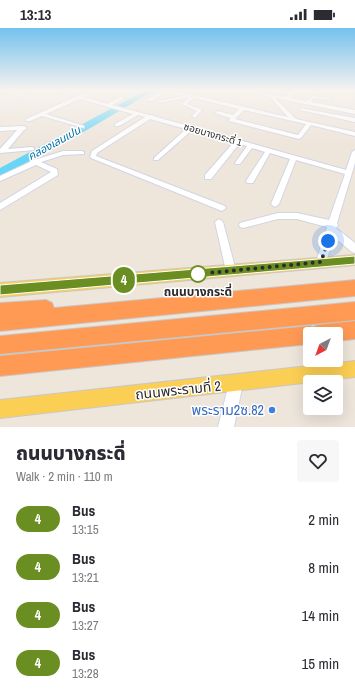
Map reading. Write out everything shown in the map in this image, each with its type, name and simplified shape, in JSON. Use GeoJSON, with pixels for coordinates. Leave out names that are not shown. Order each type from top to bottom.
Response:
{"type":"FeatureCollection","features":[{"type":"Feature","properties":{"kind":"highway"},"geometry":{"type":"LineString","coordinates":[[0,312],[355,282]]}},
{"type":"Feature","properties":{"kind":"highway"},"geometry":{"type":"LineString","coordinates":[[0,322],[355,288]]}},
{"type":"Feature","properties":{"kind":"highway"},"geometry":{"type":"LineString","coordinates":[[0,345],[355,311]]}},
{"type":"Feature","properties":{"kind":"highway"},"geometry":{"type":"LineString","coordinates":[[343,331],[355,330]]}},
{"type":"Feature","properties":{"kind":"highway"},"geometry":{"type":"LineString","coordinates":[[0,366],[303,336]]}},
{"type":"Feature","properties":{"kind":"main road"},"geometry":{"type":"LineString","coordinates":[[0,290],[355,260]]}},
{"type":"Feature","properties":{"kind":"main road","name":"ถนนพระรามที่ 2"},"geometry":{"type":"LineString","coordinates":[[0,409],[355,369]]}},
{"type":"Feature","properties":{"kind":"street"},"geometry":{"type":"LineString","coordinates":[[28,120],[54,109]]}},
{"type":"Feature","properties":{"kind":"street","name":"ซอยบางกระดี่ 1"},"geometry":{"type":"LineString","coordinates":[[121,109],[151,116],[294,158],[347,177],[355,184]]}},
{"type":"Feature","properties":{"kind":"street"},"geometry":{"type":"LineString","coordinates":[[195,116],[200,110],[196,109]]}},
{"type":"Feature","properties":{"kind":"street"},"geometry":{"type":"LineString","coordinates":[[230,118],[242,109]]}},
{"type":"Feature","properties":{"kind":"street"},"geometry":{"type":"LineString","coordinates":[[246,109],[355,134]]}},
{"type":"Feature","properties":{"kind":"street"},"geometry":{"type":"LineString","coordinates":[[283,109],[294,120]]}},
{"type":"Feature","properties":{"kind":"street"},"geometry":{"type":"LineString","coordinates":[[302,109],[355,120]]}},
{"type":"Feature","properties":{"kind":"street"},"geometry":{"type":"LineString","coordinates":[[339,109],[355,112]]}},
{"type":"Feature","properties":{"kind":"street"},"geometry":{"type":"LineString","coordinates":[[218,112],[230,118],[299,137]]}},
{"type":"Feature","properties":{"kind":"street"},"geometry":{"type":"LineString","coordinates":[[116,125],[138,113]]}},
{"type":"Feature","properties":{"kind":"street"},"geometry":{"type":"LineString","coordinates":[[42,114],[82,127]]}},
{"type":"Feature","properties":{"kind":"street"},"geometry":{"type":"LineString","coordinates":[[151,116],[99,149],[93,154],[93,157],[222,208]]}},
{"type":"Feature","properties":{"kind":"street"},"geometry":{"type":"LineString","coordinates":[[294,143],[309,124]]}},
{"type":"Feature","properties":{"kind":"street"},"geometry":{"type":"LineString","coordinates":[[0,129],[23,128],[2,151]]}},
{"type":"Feature","properties":{"kind":"street"},"geometry":{"type":"LineString","coordinates":[[156,159],[190,128]]}},
{"type":"Feature","properties":{"kind":"street"},"geometry":{"type":"LineString","coordinates":[[208,177],[238,141]]}},
{"type":"Feature","properties":{"kind":"street"},"geometry":{"type":"LineString","coordinates":[[238,163],[251,145]]}},
{"type":"Feature","properties":{"kind":"street"},"geometry":{"type":"LineString","coordinates":[[2,151],[32,149]]}},
{"type":"Feature","properties":{"kind":"street"},"geometry":{"type":"LineString","coordinates":[[250,181],[269,150]]}},
{"type":"Feature","properties":{"kind":"street"},"geometry":{"type":"LineString","coordinates":[[0,179],[44,158],[63,153],[82,153]]}},
{"type":"Feature","properties":{"kind":"street"},"geometry":{"type":"LineString","coordinates":[[321,262],[355,155]]}},
{"type":"Feature","properties":{"kind":"street"},"geometry":{"type":"LineString","coordinates":[[275,204],[294,158]]}},
{"type":"Feature","properties":{"kind":"street"},"geometry":{"type":"LineString","coordinates":[[0,207],[55,173],[55,171],[38,162],[32,163]]}},
{"type":"Feature","properties":{"kind":"street"},"geometry":{"type":"LineString","coordinates":[[243,226],[278,216],[297,216],[333,228],[355,249]]}},
{"type":"Feature","properties":{"kind":"street"},"geometry":{"type":"LineString","coordinates":[[219,222],[231,271]]}},
{"type":"Feature","properties":{"kind":"street"},"geometry":{"type":"LineString","coordinates":[[226,427],[236,383]]}},
{"type":"Feature","properties":{"kind":"waterway","name":"คลองเลนเปน"},"geometry":{"type":"LineString","coordinates":[[0,173],[118,109]]}},
{"type":"Feature","properties":{"kind":"bus line","name":"4"},"geometry":{"type":"LineString","coordinates":[[0,290],[355,260]]}},
{"type":"Feature","properties":{"kind":"place","name":"ถนนบางกระดี่"},"geometry":{"type":"Point","coordinates":[198,274]}},
{"type":"Feature","properties":{"kind":"place","name":"พระราม2ซ.82"},"geometry":{"type":"Point","coordinates":[272,410]}},
{"type":"Feature","properties":{"kind":"route"},"geometry":{"type":"LineString","coordinates":[[198,274],[321,262],[328,241]]}}]}
